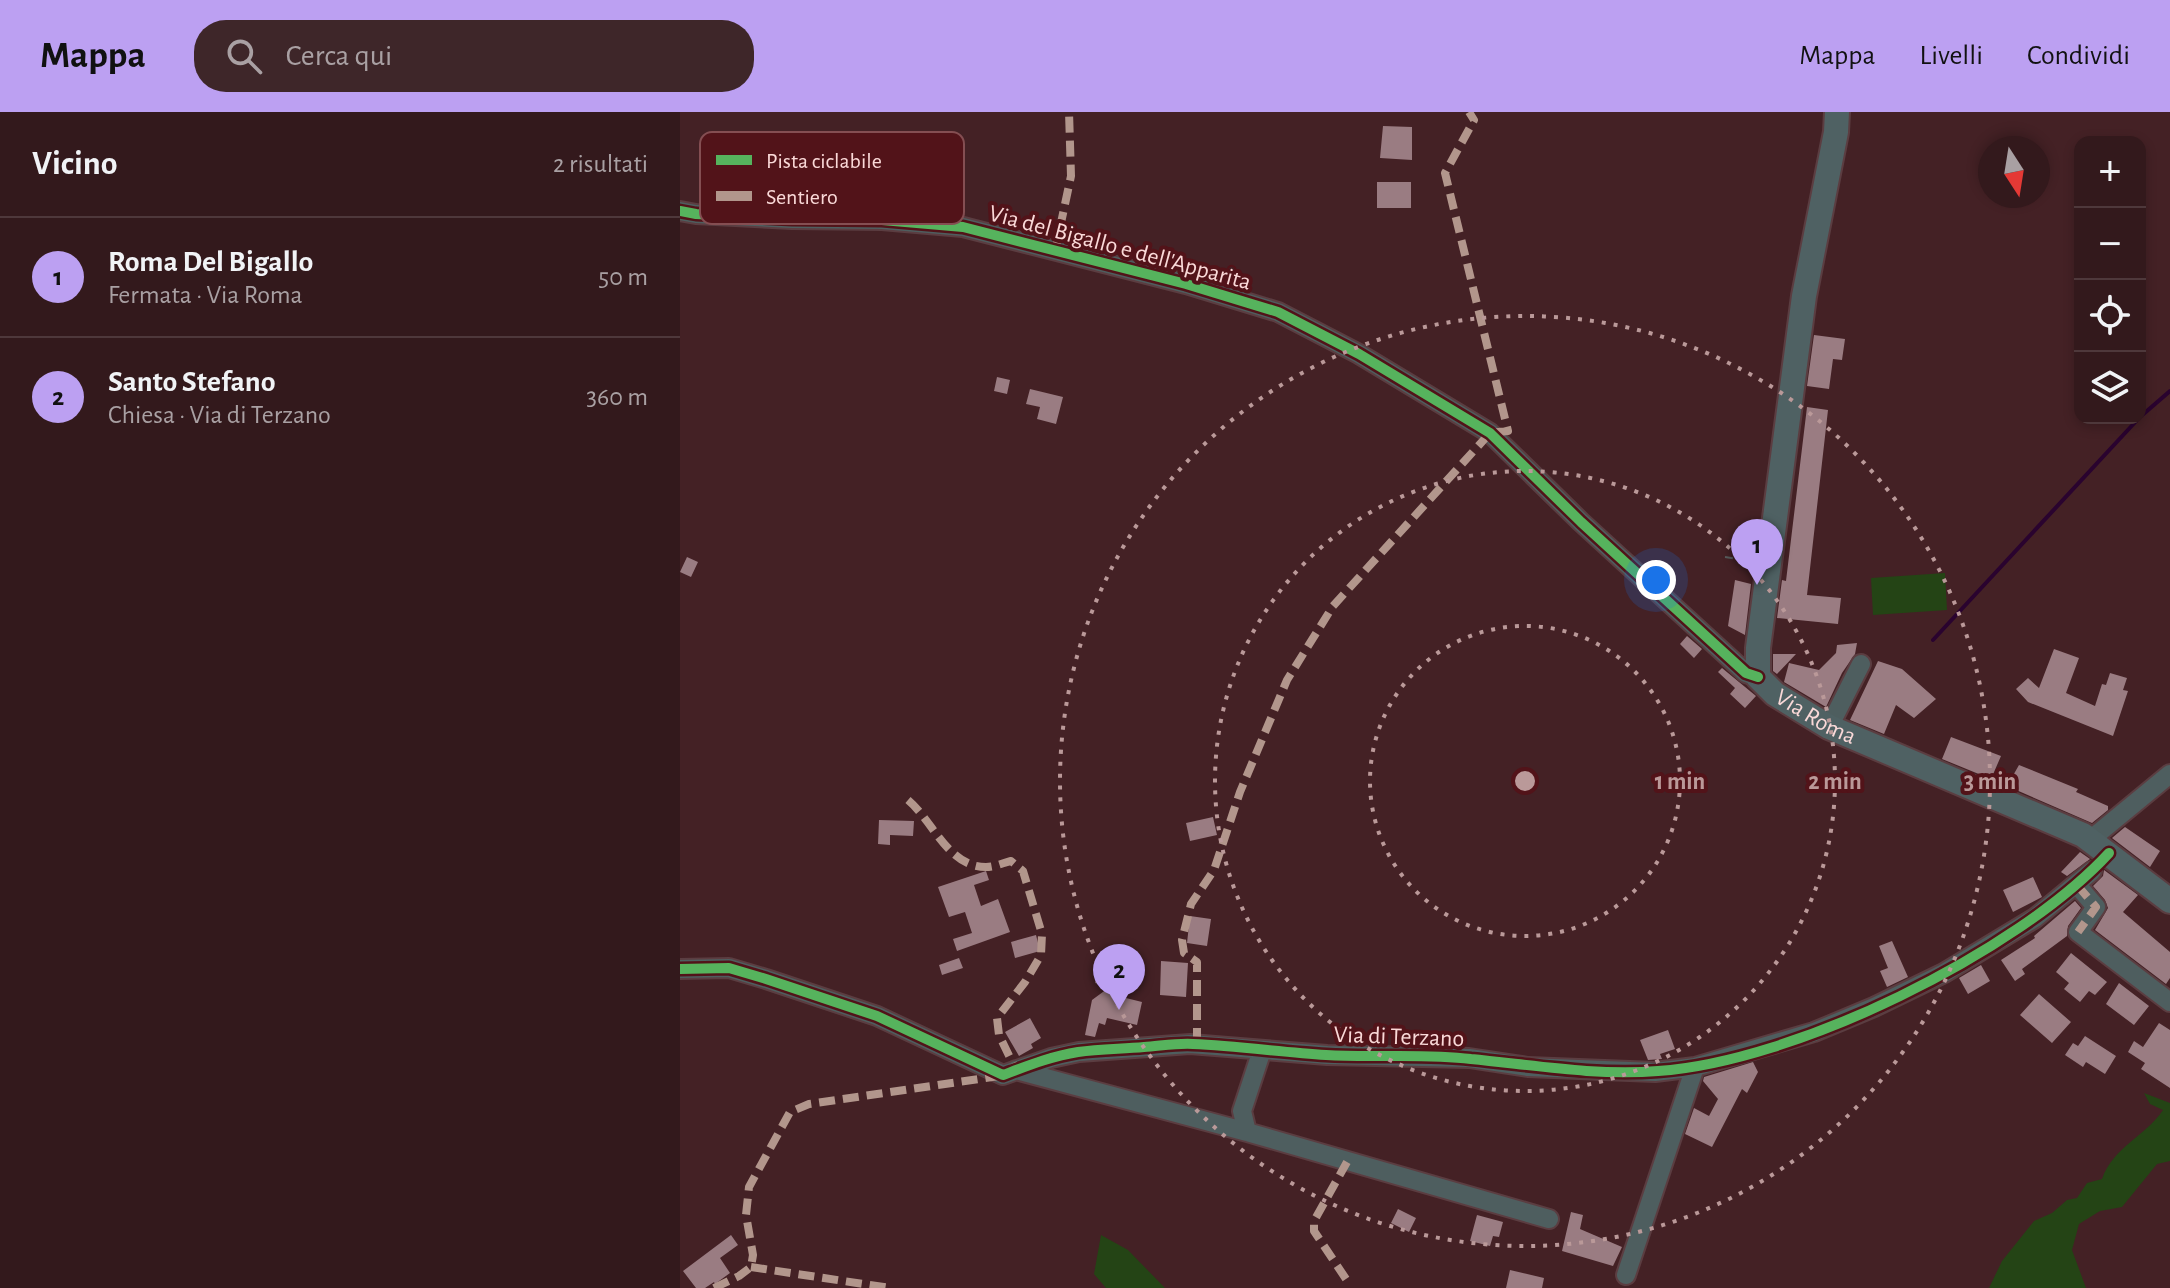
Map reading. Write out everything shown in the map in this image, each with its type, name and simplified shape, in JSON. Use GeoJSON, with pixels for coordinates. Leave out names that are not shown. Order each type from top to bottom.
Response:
{"type":"FeatureCollection","features":[{"type":"Feature","properties":{"kind":"main road","name":"Via Roma"},"geometry":{"type":"LineString","coordinates":[[1837,112],[1836,132],[1804,296],[1749,666],[1775,694],[1829,727],[2006,801],[2170,901]]}},
{"type":"Feature","properties":{"kind":"street","name":"Via del Bigallo e dell'Apparita"},"geometry":{"type":"LineString","coordinates":[[680,211],[700,214]]}},
{"type":"Feature","properties":{"kind":"street","name":"Via del Bigallo e dell'Apparita"},"geometry":{"type":"LineString","coordinates":[[928,224],[963,227],[1186,284],[1278,312],[1359,354],[1490,433],[1612,551],[1749,666]]}},
{"type":"Feature","properties":{"kind":"street"},"geometry":{"type":"LineString","coordinates":[[1829,727],[1861,664]]}},
{"type":"Feature","properties":{"kind":"street","name":"Via di Terzano"},"geometry":{"type":"LineString","coordinates":[[680,969],[729,968],[766,979],[877,1016],[1003,1075],[1079,1052],[1190,1044],[1327,1055],[1469,1058],[1528,1067],[1655,1072],[1695,1067],[1814,1032],[1874,1007],[1944,973],[2020,928],[2077,885],[2170,774]]}},
{"type":"Feature","properties":{"kind":"street"},"geometry":{"type":"LineString","coordinates":[[2077,885],[2096,907],[2078,932],[2170,1002]]}},
{"type":"Feature","properties":{"kind":"street"},"geometry":{"type":"LineString","coordinates":[[1247,1132],[1242,1111],[1262,1050]]}},
{"type":"Feature","properties":{"kind":"street"},"geometry":{"type":"LineString","coordinates":[[1626,1275],[1695,1067]]}},
{"type":"Feature","properties":{"kind":"street"},"geometry":{"type":"LineString","coordinates":[[1016,1070],[1247,1132],[1549,1219]]}},
{"type":"Feature","properties":{"kind":"path"},"geometry":{"type":"LineString","coordinates":[[1725,557],[1750,561]]}},
{"type":"Feature","properties":{"kind":"green space"},"geometry":{"type":"Polygon","coordinates":[[[1945,573],[1947,610],[1873,615],[1871,578],[1945,573]]]}},
{"type":"Feature","properties":{"kind":"green space"},"geometry":{"type":"Polygon","coordinates":[[[2144,1093],[2170,1103],[2170,1161],[2157,1164],[2122,1207],[2100,1211],[2079,1224],[2072,1250],[2086,1288],[1989,1288],[2002,1261],[2034,1221],[2052,1213],[2067,1200],[2077,1198],[2087,1183],[2102,1179],[2114,1158],[2156,1119],[2163,1110],[2150,1104],[2144,1093]]]}},
{"type":"Feature","properties":{"kind":"green space"},"geometry":{"type":"Polygon","coordinates":[[[1101,1235],[1128,1250],[1165,1288],[1106,1288],[1094,1274],[1101,1235]]]}},
{"type":"Feature","properties":{"kind":"building"},"geometry":{"type":"Polygon","coordinates":[[[1383,126],[1412,127],[1412,160],[1380,158],[1383,126]]]}},
{"type":"Feature","properties":{"kind":"building"},"geometry":{"type":"Polygon","coordinates":[[[1377,182],[1411,182],[1411,208],[1377,208],[1377,182]]]}},
{"type":"Feature","properties":{"kind":"building"},"geometry":{"type":"Polygon","coordinates":[[[1814,335],[1845,339],[1842,360],[1833,359],[1829,389],[1807,386],[1814,335]]]}},
{"type":"Feature","properties":{"kind":"building"},"geometry":{"type":"Polygon","coordinates":[[[997,377],[1010,380],[1007,394],[994,391],[997,377]]]}},
{"type":"Feature","properties":{"kind":"building"},"geometry":{"type":"Polygon","coordinates":[[[1030,389],[1063,397],[1056,424],[1037,419],[1040,407],[1026,404],[1030,389]]]}},
{"type":"Feature","properties":{"kind":"building"},"geometry":{"type":"Polygon","coordinates":[[[1807,407],[1828,410],[1807,595],[1841,598],[1838,624],[1777,618],[1782,580],[1786,581],[1807,407]]]}},
{"type":"Feature","properties":{"kind":"building"},"geometry":{"type":"Polygon","coordinates":[[[687,557],[698,562],[691,577],[680,572],[687,557]]]}},
{"type":"Feature","properties":{"kind":"building"},"geometry":{"type":"Polygon","coordinates":[[[1735,580],[1751,584],[1745,635],[1728,626],[1735,580]]]}},
{"type":"Feature","properties":{"kind":"building"},"geometry":{"type":"Polygon","coordinates":[[[1687,636],[1702,649],[1694,658],[1680,644],[1687,636]]]}},
{"type":"Feature","properties":{"kind":"building"},"geometry":{"type":"Polygon","coordinates":[[[1857,643],[1855,654],[1826,707],[1784,682],[1789,663],[1819,670],[1836,653],[1837,645],[1857,643]]]}},
{"type":"Feature","properties":{"kind":"building"},"geometry":{"type":"Polygon","coordinates":[[[2054,649],[2079,658],[2066,693],[2095,706],[2102,684],[2106,685],[2110,673],[2127,678],[2123,690],[2128,691],[2113,736],[2028,702],[2016,689],[2028,678],[2039,688],[2054,649]]]}},
{"type":"Feature","properties":{"kind":"building"},"geometry":{"type":"Polygon","coordinates":[[[1773,654],[1796,654],[1777,674],[1773,671],[1773,654]]]}},
{"type":"Feature","properties":{"kind":"building"},"geometry":{"type":"Polygon","coordinates":[[[1878,661],[1902,669],[1936,699],[1914,718],[1896,705],[1884,734],[1850,720],[1878,661]]]}},
{"type":"Feature","properties":{"kind":"building"},"geometry":{"type":"Polygon","coordinates":[[[1722,668],[1756,696],[1745,708],[1730,694],[1735,688],[1718,672],[1722,668]]]}},
{"type":"Feature","properties":{"kind":"building"},"geometry":{"type":"Polygon","coordinates":[[[1951,737],[2001,756],[1991,779],[1942,759],[1951,737]]]}},
{"type":"Feature","properties":{"kind":"building"},"geometry":{"type":"Polygon","coordinates":[[[2019,765],[2078,789],[2076,792],[2108,806],[2108,810],[2092,823],[2007,786],[2019,765]]]}},
{"type":"Feature","properties":{"kind":"building"},"geometry":{"type":"Polygon","coordinates":[[[1213,817],[1217,835],[1190,841],[1186,823],[1213,817]]]}},
{"type":"Feature","properties":{"kind":"building"},"geometry":{"type":"Polygon","coordinates":[[[879,820],[914,821],[913,836],[890,835],[890,845],[878,844],[879,820]]]}},
{"type":"Feature","properties":{"kind":"building"},"geometry":{"type":"Polygon","coordinates":[[[2125,827],[2160,851],[2150,867],[2112,838],[2125,827]]]}},
{"type":"Feature","properties":{"kind":"building"},"geometry":{"type":"Polygon","coordinates":[[[2080,852],[2090,859],[2067,876],[2061,872],[2080,852]]]}},
{"type":"Feature","properties":{"kind":"building"},"geometry":{"type":"Polygon","coordinates":[[[2104,870],[2138,895],[2123,912],[2170,952],[2170,978],[2166,984],[2095,930],[2108,908],[2093,886],[2103,876],[2104,870]]]}},
{"type":"Feature","properties":{"kind":"building"},"geometry":{"type":"Polygon","coordinates":[[[986,871],[989,880],[974,885],[981,906],[998,899],[1010,932],[957,951],[953,939],[972,933],[965,912],[949,917],[938,887],[986,871]]]}},
{"type":"Feature","properties":{"kind":"building"},"geometry":{"type":"Polygon","coordinates":[[[2033,877],[2042,897],[2013,912],[2003,890],[2033,877]]]}},
{"type":"Feature","properties":{"kind":"building"},"geometry":{"type":"Polygon","coordinates":[[[2075,901],[2081,908],[2068,926],[2067,936],[2022,969],[2025,974],[2015,981],[2001,960],[2035,938],[2075,901]]]}},
{"type":"Feature","properties":{"kind":"building"},"geometry":{"type":"Polygon","coordinates":[[[1190,916],[1211,919],[1207,946],[1187,943],[1190,916]]]}},
{"type":"Feature","properties":{"kind":"building"},"geometry":{"type":"Polygon","coordinates":[[[1036,935],[1040,951],[1015,958],[1011,942],[1036,935]]]}},
{"type":"Feature","properties":{"kind":"building"},"geometry":{"type":"Polygon","coordinates":[[[1892,941],[1908,977],[1887,987],[1880,971],[1888,968],[1879,946],[1892,941]]]}},
{"type":"Feature","properties":{"kind":"building"},"geometry":{"type":"Polygon","coordinates":[[[1101,951],[1115,954],[1112,970],[1132,974],[1126,998],[1142,1002],[1137,1025],[1107,1018],[1105,1025],[1099,1023],[1095,1037],[1085,1035],[1092,1000],[1111,986],[1095,983],[1101,951]]]}},
{"type":"Feature","properties":{"kind":"building"},"geometry":{"type":"Polygon","coordinates":[[[2071,953],[2107,982],[2095,995],[2089,991],[2080,1002],[2064,989],[2069,983],[2056,972],[2071,953]]]}},
{"type":"Feature","properties":{"kind":"building"},"geometry":{"type":"Polygon","coordinates":[[[959,958],[963,968],[942,975],[939,965],[959,958]]]}},
{"type":"Feature","properties":{"kind":"building"},"geometry":{"type":"Polygon","coordinates":[[[1161,961],[1188,963],[1186,997],[1160,995],[1161,961]]]}},
{"type":"Feature","properties":{"kind":"building"},"geometry":{"type":"Polygon","coordinates":[[[1981,965],[1990,981],[1968,994],[1959,978],[1981,965]]]}},
{"type":"Feature","properties":{"kind":"building"},"geometry":{"type":"Polygon","coordinates":[[[2119,983],[2149,1006],[2134,1025],[2106,1004],[2119,983]]]}},
{"type":"Feature","properties":{"kind":"building"},"geometry":{"type":"Polygon","coordinates":[[[2039,994],[2071,1022],[2052,1043],[2020,1015],[2039,994]]]}},
{"type":"Feature","properties":{"kind":"building"},"geometry":{"type":"Polygon","coordinates":[[[1030,1018],[1041,1038],[1031,1044],[1033,1048],[1019,1056],[1005,1032],[1030,1018]]]}},
{"type":"Feature","properties":{"kind":"building"},"geometry":{"type":"Polygon","coordinates":[[[2159,1023],[2170,1030],[2170,1088],[2141,1069],[2145,1063],[2128,1052],[2134,1041],[2143,1047],[2159,1023]]]}},
{"type":"Feature","properties":{"kind":"building"},"geometry":{"type":"Polygon","coordinates":[[[1668,1030],[1675,1049],[1660,1054],[1662,1059],[1648,1060],[1640,1040],[1668,1030]]]}},
{"type":"Feature","properties":{"kind":"building"},"geometry":{"type":"Polygon","coordinates":[[[2085,1036],[2116,1056],[2105,1074],[2086,1062],[2083,1067],[2065,1055],[2073,1043],[2078,1046],[2085,1036]]]}},
{"type":"Feature","properties":{"kind":"building"},"geometry":{"type":"Polygon","coordinates":[[[1753,1062],[1758,1072],[1747,1093],[1742,1089],[1712,1147],[1685,1134],[1694,1108],[1709,1116],[1718,1099],[1703,1081],[1704,1077],[1753,1062]]]}},
{"type":"Feature","properties":{"kind":"building"},"geometry":{"type":"Polygon","coordinates":[[[1398,1209],[1416,1218],[1409,1232],[1391,1223],[1398,1209]]]}},
{"type":"Feature","properties":{"kind":"building"},"geometry":{"type":"Polygon","coordinates":[[[1571,1212],[1583,1215],[1580,1229],[1622,1247],[1613,1266],[1562,1251],[1571,1212]]]}},
{"type":"Feature","properties":{"kind":"building"},"geometry":{"type":"Polygon","coordinates":[[[1477,1215],[1503,1222],[1499,1237],[1493,1236],[1490,1246],[1470,1241],[1477,1215]]]}},
{"type":"Feature","properties":{"kind":"building"},"geometry":{"type":"Polygon","coordinates":[[[731,1235],[738,1245],[720,1258],[730,1273],[715,1284],[696,1288],[683,1271],[731,1235]]]}},
{"type":"Feature","properties":{"kind":"building"},"geometry":{"type":"Polygon","coordinates":[[[1510,1270],[1544,1278],[1542,1288],[1506,1288],[1510,1270]]]}},
{"type":"Feature","properties":{"kind":"waterway"},"geometry":{"type":"LineString","coordinates":[[2146,412],[2170,391]]}},
{"type":"Feature","properties":{"kind":"waterway"},"geometry":{"type":"LineString","coordinates":[[1933,640],[2133,424]]}},
{"type":"Feature","properties":{"kind":"marked path"},"geometry":{"type":"LineString","coordinates":[[1055,251],[1071,176],[1069,112]]}},
{"type":"Feature","properties":{"kind":"marked path"},"geometry":{"type":"LineString","coordinates":[[1197,1044],[1197,962],[1184,953],[1182,940],[1191,904],[1214,870],[1240,792],[1287,680],[1333,606],[1490,433],[1508,431],[1445,173],[1474,120],[1469,112]]}},
{"type":"Feature","properties":{"kind":"marked path"},"geometry":{"type":"LineString","coordinates":[[908,800],[961,859],[986,867],[1011,861],[1023,871],[1042,934],[1041,955],[997,1018],[999,1035],[1016,1070]]}},
{"type":"Feature","properties":{"kind":"marked path"},"geometry":{"type":"LineString","coordinates":[[2077,885],[2096,907],[2078,932]]}},
{"type":"Feature","properties":{"kind":"marked path"},"geometry":{"type":"LineString","coordinates":[[714,1288],[751,1267],[753,1255],[746,1215],[749,1187],[790,1112],[809,1104],[999,1076]]}},
{"type":"Feature","properties":{"kind":"marked path"},"geometry":{"type":"LineString","coordinates":[[1346,1279],[1314,1231],[1314,1221],[1347,1162]]}},
{"type":"Feature","properties":{"kind":"marked path"},"geometry":{"type":"LineString","coordinates":[[751,1267],[890,1288]]}},
{"type":"Feature","properties":{"kind":"cycle path"},"geometry":{"type":"LineString","coordinates":[[680,211],[700,214]]}},
{"type":"Feature","properties":{"kind":"cycle path"},"geometry":{"type":"LineString","coordinates":[[928,224],[963,227],[1186,284],[1278,312],[1359,354],[1490,433],[1581,522],[1746,673],[1758,677]]}},
{"type":"Feature","properties":{"kind":"cycle path"},"geometry":{"type":"LineString","coordinates":[[680,969],[729,968],[766,979],[877,1016],[1003,1075],[1078,1052],[1187,1044],[1326,1055],[1453,1057],[1588,1071],[1658,1071],[1713,1063],[1773,1047],[1900,996],[1962,964],[2019,928],[2069,891],[2109,853]]}},
{"type":"Feature","properties":{"kind":"place","name":"Roma Del Bigallo"},"geometry":{"type":"Point","coordinates":[1757,585]}},
{"type":"Feature","properties":{"kind":"place","name":"Santo Stefano"},"geometry":{"type":"Point","coordinates":[1119,1010]}}]}
